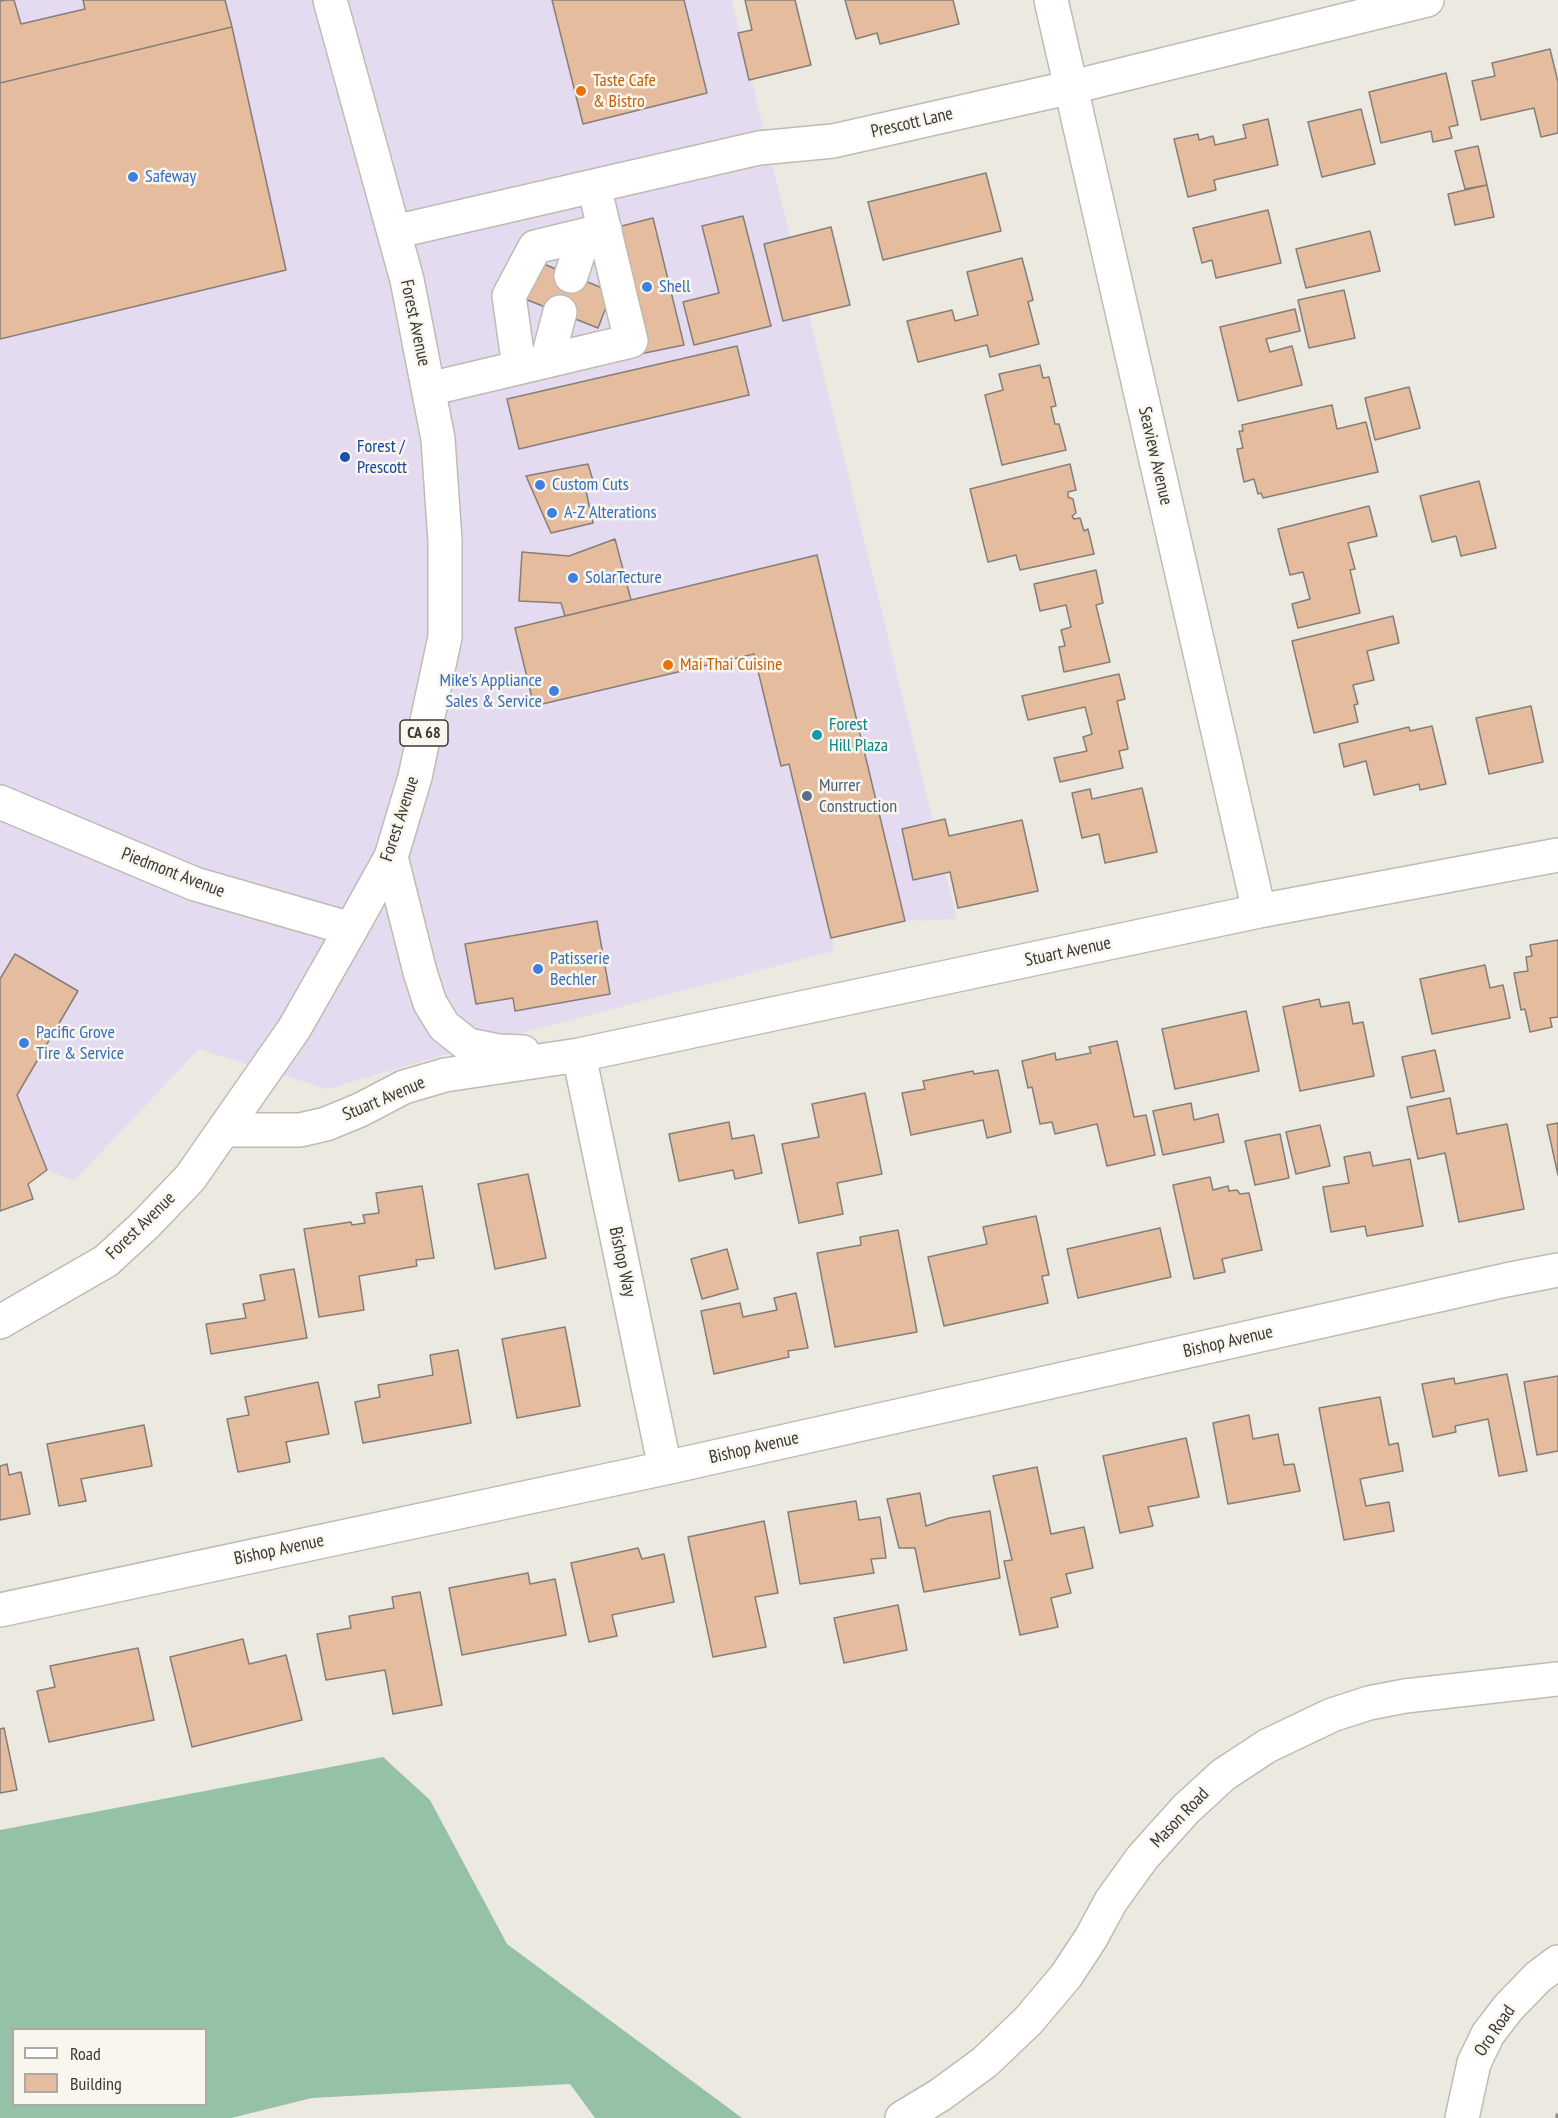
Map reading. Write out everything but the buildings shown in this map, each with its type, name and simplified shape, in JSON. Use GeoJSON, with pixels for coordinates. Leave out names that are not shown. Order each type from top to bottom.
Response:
{"type":"FeatureCollection","features":[{"type":"Feature","properties":{"kind":"street","name":"Forest Avenue"},"geometry":{"type":"LineString","coordinates":[[0,1322],[106,1261],[145,1225],[190,1178],[294,1029],[351,929],[391,857],[415,777],[445,637],[445,541],[438,439],[407,280],[330,0]]}},
{"type":"Feature","properties":{"kind":"street","name":"Seaview Avenue"},"geometry":{"type":"LineString","coordinates":[[1051,0],[1259,911]]}},
{"type":"Feature","properties":{"kind":"street","name":"Prescott Lane"},"geometry":{"type":"LineString","coordinates":[[394,232],[759,148],[833,141],[1072,87],[1426,0]]}},
{"type":"Feature","properties":{"kind":"street"},"geometry":{"type":"LineString","coordinates":[[429,389],[632,341],[594,233],[594,186]]}},
{"type":"Feature","properties":{"kind":"street"},"geometry":{"type":"LineString","coordinates":[[571,276],[594,233]]}},
{"type":"Feature","properties":{"kind":"street"},"geometry":{"type":"LineString","coordinates":[[533,364],[509,296],[535,247],[594,233]]}},
{"type":"Feature","properties":{"kind":"street"},"geometry":{"type":"LineString","coordinates":[[533,364],[560,312]]}},
{"type":"Feature","properties":{"kind":"street","name":"Piedmont Avenue"},"geometry":{"type":"LineString","coordinates":[[0,802],[195,885],[351,929]]}},
{"type":"Feature","properties":{"kind":"street","name":"Stuart Avenue"},"geometry":{"type":"LineString","coordinates":[[225,1130],[300,1130],[326,1124],[360,1110],[404,1087],[445,1075],[579,1055],[1259,911],[1558,855]]}},
{"type":"Feature","properties":{"kind":"street","name":"Stuart Avenue"},"geometry":{"type":"LineString","coordinates":[[391,857],[420,972],[430,1003],[444,1026],[468,1044],[498,1051],[579,1055]]}},
{"type":"Feature","properties":{"kind":"street","name":"Bishop Way"},"geometry":{"type":"LineString","coordinates":[[579,1055],[665,1468]]}},
{"type":"Feature","properties":{"kind":"street","name":"Bishop Avenue"},"geometry":{"type":"LineString","coordinates":[[0,1610],[665,1468],[1558,1270]]}},
{"type":"Feature","properties":{"kind":"street","name":"Mason Road"},"geometry":{"type":"LineString","coordinates":[[902,2118],[940,2095],[985,2062],[1028,2021],[1065,1976],[1091,1938],[1111,1901],[1142,1858],[1186,1809],[1232,1770],[1267,1746],[1332,1715],[1369,1703],[1405,1696],[1558,1679]]}},
{"type":"Feature","properties":{"kind":"street","name":"Oro Road"},"geometry":{"type":"LineString","coordinates":[[1462,2118],[1474,2063],[1488,2034],[1508,2007],[1538,1977],[1558,1962]]}},
{"type":"Feature","properties":{"kind":"path"},"geometry":{"type":"LineString","coordinates":[[1557,2118],[1558,2114]]}},
{"type":"Feature","properties":{"kind":"shaded area"},"geometry":{"type":"Polygon","coordinates":[[[0,0],[732,0],[957,919],[905,921],[832,938],[834,951],[510,1036],[327,1089],[199,1049],[74,1181],[47,1170],[0,1204],[0,0]]]}},
{"type":"Feature","properties":{"kind":"green space"},"geometry":{"type":"Polygon","coordinates":[[[383,1757],[430,1800],[507,1944],[742,2118],[595,2118],[570,2084],[312,2098],[231,2118],[0,2118],[0,1830],[383,1757]]]}},
{"type":"Feature","properties":{"kind":"place","name":"Taste Cafe & Bistro"},"geometry":{"type":"Point","coordinates":[581,91]}},
{"type":"Feature","properties":{"kind":"place","name":"Safeway"},"geometry":{"type":"Point","coordinates":[133,177]}},
{"type":"Feature","properties":{"kind":"place","name":"Shell"},"geometry":{"type":"Point","coordinates":[647,287]}},
{"type":"Feature","properties":{"kind":"place","name":"Forest / Prescott"},"geometry":{"type":"Point","coordinates":[345,457]}},
{"type":"Feature","properties":{"kind":"place","name":"Custom Cuts"},"geometry":{"type":"Point","coordinates":[540,485]}},
{"type":"Feature","properties":{"kind":"place","name":"A-Z Alterations"},"geometry":{"type":"Point","coordinates":[552,513]}},
{"type":"Feature","properties":{"kind":"place","name":"SolarTecture"},"geometry":{"type":"Point","coordinates":[573,578]}},
{"type":"Feature","properties":{"kind":"place","name":"Mai Thai Cuisine"},"geometry":{"type":"Point","coordinates":[668,665]}},
{"type":"Feature","properties":{"kind":"place","name":"Mike's Appliance Sales & Service"},"geometry":{"type":"Point","coordinates":[554,691]}},
{"type":"Feature","properties":{"kind":"place","name":"Forest Hill Plaza"},"geometry":{"type":"Point","coordinates":[817,735]}},
{"type":"Feature","properties":{"kind":"place","name":"Murrer Construction"},"geometry":{"type":"Point","coordinates":[807,796]}},
{"type":"Feature","properties":{"kind":"place","name":"Patisserie Bechler"},"geometry":{"type":"Point","coordinates":[538,969]}},
{"type":"Feature","properties":{"kind":"place","name":"Pacific Grove Tire & Service"},"geometry":{"type":"Point","coordinates":[24,1043]}}]}
